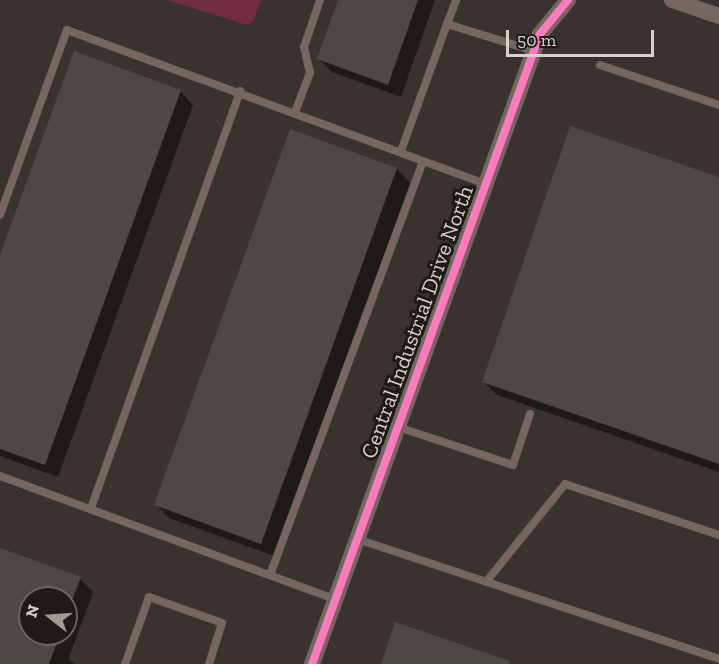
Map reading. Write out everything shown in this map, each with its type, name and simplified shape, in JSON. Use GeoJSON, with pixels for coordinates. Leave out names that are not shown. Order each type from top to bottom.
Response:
{"type":"FeatureCollection","features":[{"type":"Feature","properties":{"kind":"street","name":"Central Industrial Drive North"},"geometry":{"type":"LineString","coordinates":[[312,664],[534,51],[548,21],[568,0]]}},
{"type":"Feature","properties":{"kind":"street"},"geometry":{"type":"LineString","coordinates":[[672,0],[719,16]]}},
{"type":"Feature","properties":{"kind":"lane"},"geometry":{"type":"LineString","coordinates":[[295,112],[310,73],[304,47],[320,0]]}},
{"type":"Feature","properties":{"kind":"lane"},"geometry":{"type":"LineString","coordinates":[[401,151],[456,0]]}},
{"type":"Feature","properties":{"kind":"lane"},"geometry":{"type":"LineString","coordinates":[[447,24],[534,51]]}},
{"type":"Feature","properties":{"kind":"lane"},"geometry":{"type":"LineString","coordinates":[[0,215],[67,30],[486,184]]}},
{"type":"Feature","properties":{"kind":"lane"},"geometry":{"type":"LineString","coordinates":[[600,65],[719,105]]}},
{"type":"Feature","properties":{"kind":"lane"},"geometry":{"type":"LineString","coordinates":[[91,508],[240,92]]}},
{"type":"Feature","properties":{"kind":"lane"},"geometry":{"type":"LineString","coordinates":[[270,575],[423,160]]}},
{"type":"Feature","properties":{"kind":"lane"},"geometry":{"type":"LineString","coordinates":[[398,427],[513,465],[530,414]]}},
{"type":"Feature","properties":{"kind":"lane"},"geometry":{"type":"LineString","coordinates":[[0,476],[335,599]]}},
{"type":"Feature","properties":{"kind":"lane"},"geometry":{"type":"LineString","coordinates":[[486,582],[565,484],[719,535]]}},
{"type":"Feature","properties":{"kind":"lane"},"geometry":{"type":"LineString","coordinates":[[357,538],[719,659]]}},
{"type":"Feature","properties":{"kind":"lane"},"geometry":{"type":"LineString","coordinates":[[125,664],[149,597],[222,623],[208,664]]}},
{"type":"Feature","properties":{"kind":"shaded area"},"geometry":{"type":"Polygon","coordinates":[[[167,0],[261,0],[253,22],[247,25],[167,0]]]}},
{"type":"Feature","properties":{"kind":"building"},"geometry":{"type":"Polygon","coordinates":[[[338,0],[418,0],[388,85],[317,59],[338,0]]]}},
{"type":"Feature","properties":{"kind":"building"},"geometry":{"type":"Polygon","coordinates":[[[74,51],[181,90],[45,465],[0,449],[0,255],[74,51]]]}},
{"type":"Feature","properties":{"kind":"building"},"geometry":{"type":"Polygon","coordinates":[[[570,126],[719,177],[719,464],[482,382],[570,126]]]}},
{"type":"Feature","properties":{"kind":"building"},"geometry":{"type":"Polygon","coordinates":[[[290,129],[397,168],[261,544],[154,505],[290,129]]]}},
{"type":"Feature","properties":{"kind":"building"},"geometry":{"type":"Polygon","coordinates":[[[0,548],[81,577],[78,586],[18,586],[18,646],[56,646],[49,664],[0,664],[0,548]]]}},
{"type":"Feature","properties":{"kind":"building"},"geometry":{"type":"Polygon","coordinates":[[[395,622],[510,661],[510,664],[381,664],[395,622]]]}},
{"type":"Feature","properties":{"kind":"cycle path"},"geometry":{"type":"LineString","coordinates":[[312,664],[540,34],[568,0]]}}]}
